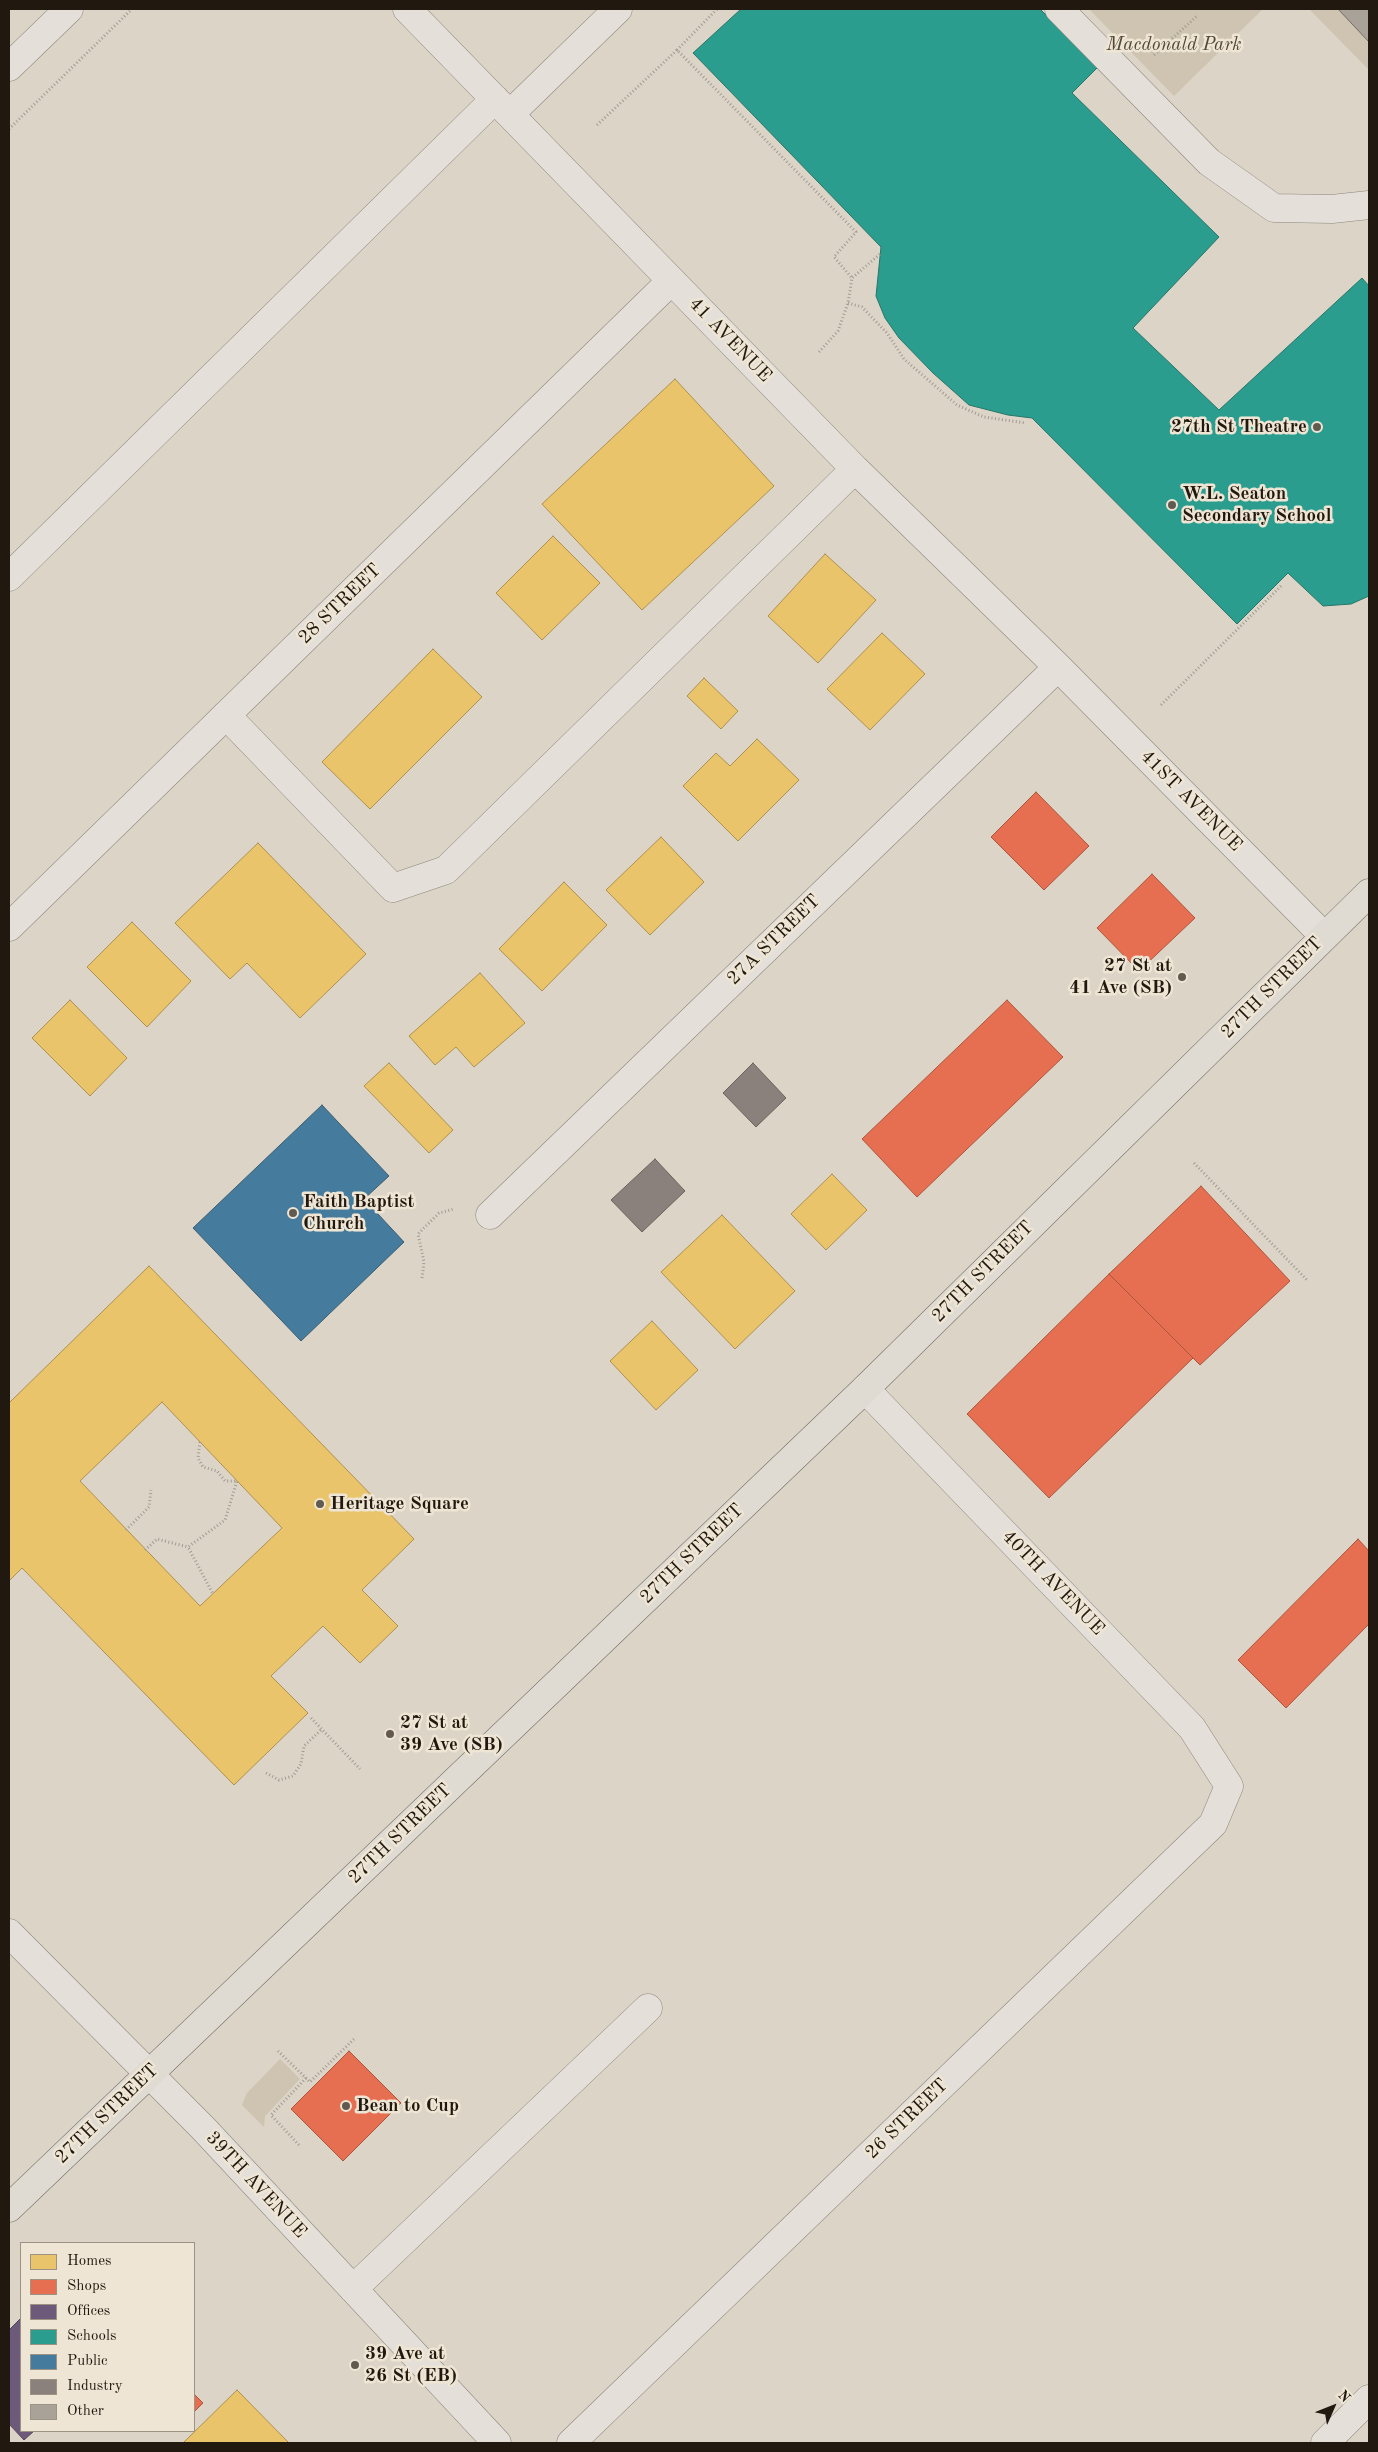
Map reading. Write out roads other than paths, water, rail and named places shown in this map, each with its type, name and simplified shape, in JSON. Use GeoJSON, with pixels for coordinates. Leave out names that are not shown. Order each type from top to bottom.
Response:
{"type":"FeatureCollection","features":[{"type":"Feature","properties":{"kind":"main road","name":"27TH STREET"},"geometry":{"type":"LineString","coordinates":[[9,2208],[865,1389],[1369,893]]}},
{"type":"Feature","properties":{"kind":"street"},"geometry":{"type":"LineString","coordinates":[[9,67],[69,9]]}},
{"type":"Feature","properties":{"kind":"street","name":"41 AVENUE"},"geometry":{"type":"LineString","coordinates":[[407,9],[855,469],[1058,667]]}},
{"type":"Feature","properties":{"kind":"street"},"geometry":{"type":"LineString","coordinates":[[9,577],[502,106],[618,9]]}},
{"type":"Feature","properties":{"kind":"street"},"geometry":{"type":"LineString","coordinates":[[1059,9],[1209,162],[1274,208],[1332,209],[1369,204]]}},
{"type":"Feature","properties":{"kind":"street","name":"28 STREET"},"geometry":{"type":"LineString","coordinates":[[9,927],[671,280]]}},
{"type":"Feature","properties":{"kind":"street"},"geometry":{"type":"LineString","coordinates":[[226,715],[393,888],[446,870],[855,469]]}},
{"type":"Feature","properties":{"kind":"street","name":"41ST AVENUE"},"geometry":{"type":"LineString","coordinates":[[1058,667],[1324,936]]}},
{"type":"Feature","properties":{"kind":"street","name":"27A STREET"},"geometry":{"type":"LineString","coordinates":[[490,1214],[1058,667]]}},
{"type":"Feature","properties":{"kind":"street","name":"40TH AVENUE"},"geometry":{"type":"LineString","coordinates":[[865,1389],[1192,1728],[1229,1786]]}},
{"type":"Feature","properties":{"kind":"street","name":"26 STREET"},"geometry":{"type":"LineString","coordinates":[[571,2443],[1213,1824],[1229,1786]]}},
{"type":"Feature","properties":{"kind":"street","name":"39TH AVENUE"},"geometry":{"type":"LineString","coordinates":[[9,1933],[149,2073],[497,2443]]}},
{"type":"Feature","properties":{"kind":"street"},"geometry":{"type":"LineString","coordinates":[[353,2288],[648,2008]]}},
{"type":"Feature","properties":{"kind":"street"},"geometry":{"type":"LineString","coordinates":[[1325,2443],[1369,2400]]}},
{"type":"Feature","properties":{"kind":"place","name":"27th St Theatre"},"geometry":{"type":"Point","coordinates":[1317,427]}},
{"type":"Feature","properties":{"kind":"place","name":"W.L. Seaton Secondary School"},"geometry":{"type":"Point","coordinates":[1172,505]}},
{"type":"Feature","properties":{"kind":"place","name":"27 St at 41 Ave (SB)"},"geometry":{"type":"Point","coordinates":[1182,977]}},
{"type":"Feature","properties":{"kind":"place","name":"Faith Baptist Church"},"geometry":{"type":"Point","coordinates":[293,1213]}},
{"type":"Feature","properties":{"kind":"place","name":"Heritage Square"},"geometry":{"type":"Point","coordinates":[320,1504]}},
{"type":"Feature","properties":{"kind":"place","name":"27 St at 39 Ave (SB)"},"geometry":{"type":"Point","coordinates":[390,1734]}},
{"type":"Feature","properties":{"kind":"place","name":"Bean to Cup"},"geometry":{"type":"Point","coordinates":[346,2106]}},
{"type":"Feature","properties":{"kind":"place","name":"39 Ave at 26 St (EB)"},"geometry":{"type":"Point","coordinates":[355,2365]}},
{"type":"Feature","properties":{"kind":"park label","name":"Macdonald Park"},"geometry":{"type":"Point","coordinates":[1174,45]}}]}
